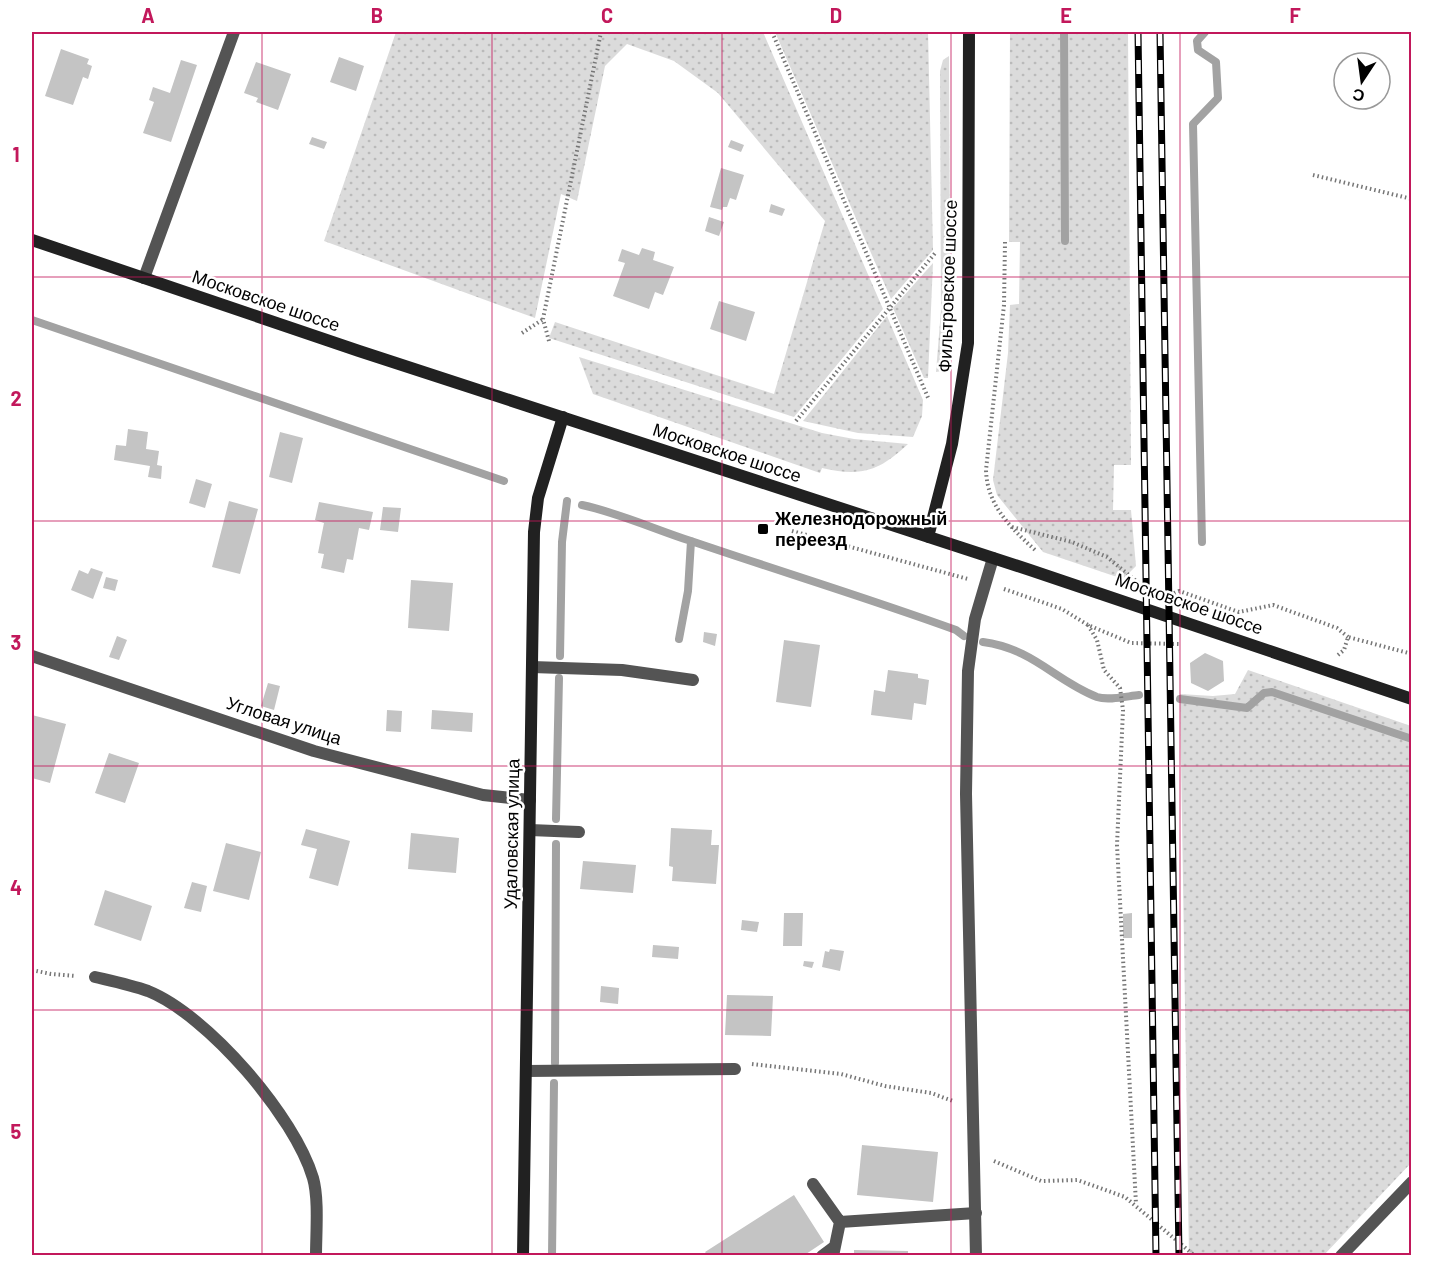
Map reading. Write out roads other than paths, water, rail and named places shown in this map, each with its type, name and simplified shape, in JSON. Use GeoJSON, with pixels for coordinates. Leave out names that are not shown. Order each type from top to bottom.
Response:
{"type":"FeatureCollection","features":[{"type":"Feature","properties":{"kind":"main road","name":"Фильтровское шоссе"},"geometry":{"type":"LineString","coordinates":[[928,537],[952,444],[968,343],[969,32]]}},
{"type":"Feature","properties":{"kind":"main road","name":"Московское шоссе"},"geometry":{"type":"LineString","coordinates":[[32,240],[1412,699]]}},
{"type":"Feature","properties":{"kind":"main road","name":"Удаловская улица"},"geometry":{"type":"LineString","coordinates":[[523,1256],[534,532],[538,498],[563,417]]}},
{"type":"Feature","properties":{"kind":"street"},"geometry":{"type":"LineString","coordinates":[[144,278],[234,32]]}},
{"type":"Feature","properties":{"kind":"street"},"geometry":{"type":"LineString","coordinates":[[976,1256],[975,1112],[966,794],[968,671],[975,619],[993,558]]}},
{"type":"Feature","properties":{"kind":"street","name":"Угловая улица"},"geometry":{"type":"LineString","coordinates":[[32,656],[314,751],[483,795],[530,800]]}},
{"type":"Feature","properties":{"kind":"street"},"geometry":{"type":"LineString","coordinates":[[532,667],[622,670],[693,680]]}},
{"type":"Feature","properties":{"kind":"street"},"geometry":{"type":"LineString","coordinates":[[530,830],[579,832]]}},
{"type":"Feature","properties":{"kind":"street"},"geometry":{"type":"LineString","coordinates":[[95,977],[149,992],[189,1016],[229,1051],[287,1125],[306,1159],[314,1181],[316,1256]]}},
{"type":"Feature","properties":{"kind":"street"},"geometry":{"type":"LineString","coordinates":[[526,1071],[735,1069]]}},
{"type":"Feature","properties":{"kind":"street"},"geometry":{"type":"LineString","coordinates":[[813,1184],[840,1222],[834,1251],[822,1256]]}},
{"type":"Feature","properties":{"kind":"street"},"geometry":{"type":"LineString","coordinates":[[1341,1256],[1411,1184]]}},
{"type":"Feature","properties":{"kind":"street"},"geometry":{"type":"LineString","coordinates":[[840,1222],[976,1213]]}},
{"type":"Feature","properties":{"kind":"waterway"},"geometry":{"type":"LineString","coordinates":[[1064,32],[1065,241]]}},
{"type":"Feature","properties":{"kind":"waterway"},"geometry":{"type":"LineString","coordinates":[[1202,542],[1193,124],[1218,98],[1216,62],[1198,50],[1197,41],[1205,32]]}},
{"type":"Feature","properties":{"kind":"waterway"},"geometry":{"type":"LineString","coordinates":[[32,320],[504,481]]}},
{"type":"Feature","properties":{"kind":"waterway"},"geometry":{"type":"LineString","coordinates":[[560,656],[562,542],[567,501]]}},
{"type":"Feature","properties":{"kind":"waterway"},"geometry":{"type":"LineString","coordinates":[[582,505],[890,607],[956,630],[964,636]]}},
{"type":"Feature","properties":{"kind":"waterway"},"geometry":{"type":"LineString","coordinates":[[679,639],[688,591],[691,541]]}},
{"type":"Feature","properties":{"kind":"waterway"},"geometry":{"type":"LineString","coordinates":[[983,642],[1016,651],[1097,697],[1139,695]]}},
{"type":"Feature","properties":{"kind":"waterway"},"geometry":{"type":"LineString","coordinates":[[556,819],[559,678]]}},
{"type":"Feature","properties":{"kind":"waterway"},"geometry":{"type":"LineString","coordinates":[[1180,699],[1247,708],[1264,693],[1272,692],[1412,739]]}},
{"type":"Feature","properties":{"kind":"waterway"},"geometry":{"type":"LineString","coordinates":[[555,1063],[556,844]]}},
{"type":"Feature","properties":{"kind":"waterway"},"geometry":{"type":"LineString","coordinates":[[552,1256],[554,1083]]}},
{"type":"Feature","properties":{"kind":"railway"},"geometry":{"type":"LineString","coordinates":[[1138,32],[1156,1256]]}},
{"type":"Feature","properties":{"kind":"railway"},"geometry":{"type":"LineString","coordinates":[[1160,32],[1179,1256]]}},
{"type":"Feature","properties":{"kind":"place","name":"Железнодорожный переезд"},"geometry":{"type":"Point","coordinates":[763,529]}}]}
